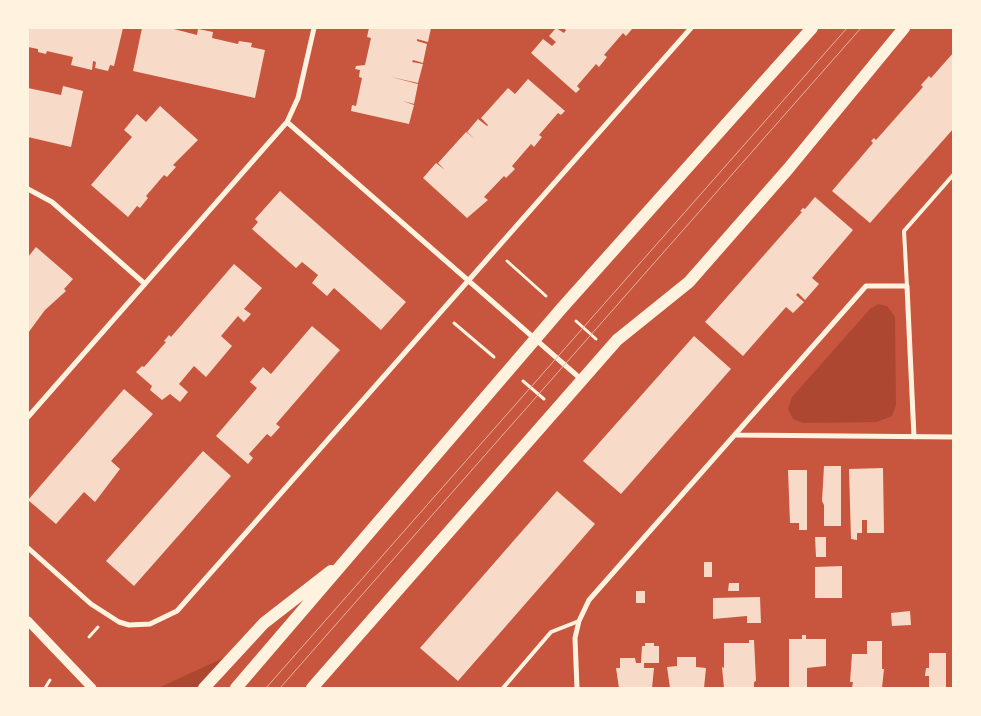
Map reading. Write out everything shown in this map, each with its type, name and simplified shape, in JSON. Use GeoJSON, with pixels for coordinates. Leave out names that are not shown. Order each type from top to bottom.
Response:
{"type":"FeatureCollection","features":[{"type":"Feature","properties":{"kind":"main road"},"geometry":{"type":"LineString","coordinates":[[236,688],[534,339],[812,28]]}},
{"type":"Feature","properties":{"kind":"main road"},"geometry":{"type":"LineString","coordinates":[[312,688],[617,340],[689,282],[788,169],[904,28]]}},
{"type":"Feature","properties":{"kind":"main road"},"geometry":{"type":"LineString","coordinates":[[204,688],[264,623],[345,561]]}},
{"type":"Feature","properties":{"kind":"street"},"geometry":{"type":"LineString","coordinates":[[28,417],[286,122],[298,98],[314,28]]}},
{"type":"Feature","properties":{"kind":"street"},"geometry":{"type":"LineString","coordinates":[[28,548],[91,604],[119,622],[140,625],[169,617],[184,605],[691,28]]}},
{"type":"Feature","properties":{"kind":"street"},"geometry":{"type":"LineString","coordinates":[[286,122],[582,380]]}},
{"type":"Feature","properties":{"kind":"street"},"geometry":{"type":"LineString","coordinates":[[28,189],[52,202],[145,284]]}},
{"type":"Feature","properties":{"kind":"street"},"geometry":{"type":"LineString","coordinates":[[577,688],[575,638],[579,621],[589,600],[866,286],[908,286],[914,437]]}},
{"type":"Feature","properties":{"kind":"street"},"geometry":{"type":"LineString","coordinates":[[736,435],[954,437]]}},
{"type":"Feature","properties":{"kind":"street"},"geometry":{"type":"LineString","coordinates":[[28,621],[92,688]]}},
{"type":"Feature","properties":{"kind":"lane"},"geometry":{"type":"LineString","coordinates":[[908,286],[904,231],[954,174]]}},
{"type":"Feature","properties":{"kind":"lane"},"geometry":{"type":"LineString","coordinates":[[503,688],[551,632],[579,621]]}},
{"type":"Feature","properties":{"kind":"path"},"geometry":{"type":"LineString","coordinates":[[507,261],[546,296]]}},
{"type":"Feature","properties":{"kind":"path"},"geometry":{"type":"LineString","coordinates":[[576,321],[599,341]]}},
{"type":"Feature","properties":{"kind":"path"},"geometry":{"type":"LineString","coordinates":[[454,323],[494,357]]}},
{"type":"Feature","properties":{"kind":"path"},"geometry":{"type":"LineString","coordinates":[[524,381],[546,401]]}},
{"type":"Feature","properties":{"kind":"path"},"geometry":{"type":"LineString","coordinates":[[88,637],[98,627]]}},
{"type":"Feature","properties":{"kind":"path"},"geometry":{"type":"LineString","coordinates":[[45,688],[50,680]]}},
{"type":"Feature","properties":{"kind":"shaded area"},"geometry":{"type":"Polygon","coordinates":[[[878,304],[887,306],[895,317],[896,405],[892,416],[877,422],[803,423],[793,419],[788,409],[792,397],[870,309],[878,304]]]}},
{"type":"Feature","properties":{"kind":"shaded area"},"geometry":{"type":"Polygon","coordinates":[[[243,649],[213,688],[158,688],[243,649]]]}},
{"type":"Feature","properties":{"kind":"building"},"geometry":{"type":"Polygon","coordinates":[[[28,28],[123,28],[114,66],[110,65],[108,71],[95,68],[96,62],[93,61],[92,70],[71,65],[73,57],[47,51],[46,54],[38,52],[38,49],[28,47],[28,28]]]}},
{"type":"Feature","properties":{"kind":"building"},"geometry":{"type":"Polygon","coordinates":[[[142,28],[170,28],[197,35],[198,29],[213,32],[212,38],[238,44],[239,41],[252,43],[251,47],[265,50],[255,98],[133,71],[142,28]]]}},
{"type":"Feature","properties":{"kind":"building"},"geometry":{"type":"Polygon","coordinates":[[[369,28],[431,28],[428,42],[417,39],[417,41],[427,44],[423,63],[413,60],[412,62],[423,64],[418,83],[391,77],[418,84],[414,104],[403,101],[414,105],[409,124],[351,111],[352,105],[356,106],[362,78],[359,77],[360,70],[355,69],[356,66],[365,65],[371,38],[367,37],[369,28]]]}},
{"type":"Feature","properties":{"kind":"building"},"geometry":{"type":"Polygon","coordinates":[[[556,28],[564,33],[566,30],[563,28],[633,28],[626,36],[623,33],[604,55],[607,57],[599,67],[596,64],[577,86],[580,89],[576,93],[531,53],[543,39],[552,46],[556,42],[549,36],[556,28]]]}},
{"type":"Feature","properties":{"kind":"building"},"geometry":{"type":"Polygon","coordinates":[[[954,52],[954,128],[870,223],[832,191],[873,143],[871,141],[874,138],[876,140],[923,87],[921,85],[929,76],[931,78],[954,52]]]}},
{"type":"Feature","properties":{"kind":"building"},"geometry":{"type":"Polygon","coordinates":[[[528,79],[565,111],[561,115],[558,113],[539,135],[542,137],[534,147],[531,144],[512,166],[515,169],[506,178],[504,176],[484,197],[488,200],[467,218],[423,178],[436,163],[445,170],[438,163],[466,132],[475,139],[467,132],[478,119],[487,126],[481,118],[508,88],[515,94],[528,79]]]}},
{"type":"Feature","properties":{"kind":"building"},"geometry":{"type":"Polygon","coordinates":[[[63,86],[83,91],[71,147],[28,137],[28,88],[61,95],[63,86]]]}},
{"type":"Feature","properties":{"kind":"building"},"geometry":{"type":"Polygon","coordinates":[[[160,106],[198,140],[173,165],[176,167],[167,177],[164,175],[146,196],[148,198],[140,208],[137,206],[128,217],[91,185],[132,137],[124,130],[137,114],[146,122],[160,106]]]}},
{"type":"Feature","properties":{"kind":"building"},"geometry":{"type":"Polygon","coordinates":[[[280,191],[406,302],[381,330],[334,288],[327,296],[312,283],[318,275],[302,262],[296,268],[252,229],[258,222],[255,219],[280,191]]]}},
{"type":"Feature","properties":{"kind":"building"},"geometry":{"type":"Polygon","coordinates":[[[815,197],[853,230],[812,278],[819,284],[805,300],[798,293],[796,295],[804,302],[793,313],[786,307],[743,356],[705,322],[802,212],[800,211],[803,208],[805,209],[815,197]]]}},
{"type":"Feature","properties":{"kind":"building"},"geometry":{"type":"Polygon","coordinates":[[[36,247],[73,279],[64,289],[66,291],[45,310],[28,333],[28,257],[36,247]]]}},
{"type":"Feature","properties":{"kind":"building"},"geometry":{"type":"Polygon","coordinates":[[[234,264],[262,288],[244,309],[251,314],[244,322],[238,316],[221,336],[232,346],[206,377],[194,366],[179,384],[188,392],[180,402],[170,394],[162,400],[150,390],[152,386],[136,372],[142,366],[144,367],[166,342],[164,341],[169,335],[171,337],[234,264]]]}},
{"type":"Feature","properties":{"kind":"building"},"geometry":{"type":"Polygon","coordinates":[[[312,326],[340,350],[276,424],[280,427],[271,437],[267,434],[249,454],[253,458],[248,464],[216,436],[257,388],[250,382],[263,367],[271,374],[312,326]]]}},
{"type":"Feature","properties":{"kind":"building"},"geometry":{"type":"Polygon","coordinates":[[[694,336],[731,369],[621,494],[583,461],[694,336]]]}},
{"type":"Feature","properties":{"kind":"building"},"geometry":{"type":"Polygon","coordinates":[[[124,389],[153,414],[111,461],[120,469],[95,502],[84,492],[56,524],[28,500],[124,389]]]}},
{"type":"Feature","properties":{"kind":"building"},"geometry":{"type":"Polygon","coordinates":[[[203,451],[231,476],[134,586],[106,561],[203,451]]]}},
{"type":"Feature","properties":{"kind":"building"},"geometry":{"type":"Polygon","coordinates":[[[824,466],[841,466],[841,526],[824,526],[824,505],[822,501],[824,466]]]}},
{"type":"Feature","properties":{"kind":"building"},"geometry":{"type":"Polygon","coordinates":[[[883,468],[884,533],[867,533],[867,520],[862,520],[862,533],[857,533],[857,540],[851,539],[849,469],[883,468]]]}},
{"type":"Feature","properties":{"kind":"building"},"geometry":{"type":"Polygon","coordinates":[[[788,470],[807,470],[807,530],[799,530],[799,523],[790,523],[788,470]]]}},
{"type":"Feature","properties":{"kind":"building"},"geometry":{"type":"Polygon","coordinates":[[[557,491],[595,524],[458,681],[420,648],[557,491]]]}},
{"type":"Feature","properties":{"kind":"building"},"geometry":{"type":"Polygon","coordinates":[[[815,537],[826,537],[826,557],[816,557],[815,537]]]}},
{"type":"Feature","properties":{"kind":"building"},"geometry":{"type":"Polygon","coordinates":[[[704,562],[712,562],[712,577],[704,577],[704,562]]]}},
{"type":"Feature","properties":{"kind":"building"},"geometry":{"type":"Polygon","coordinates":[[[842,566],[842,598],[815,598],[815,567],[842,566]]]}},
{"type":"Feature","properties":{"kind":"building"},"geometry":{"type":"Polygon","coordinates":[[[729,583],[739,583],[739,591],[728,591],[729,583]]]}},
{"type":"Feature","properties":{"kind":"building"},"geometry":{"type":"Polygon","coordinates":[[[636,591],[645,591],[645,603],[636,603],[636,591]]]}},
{"type":"Feature","properties":{"kind":"building"},"geometry":{"type":"Polygon","coordinates":[[[760,597],[761,623],[747,623],[747,616],[713,619],[713,598],[760,597]]]}},
{"type":"Feature","properties":{"kind":"building"},"geometry":{"type":"Polygon","coordinates":[[[910,611],[911,625],[892,626],[891,613],[910,611]]]}},
{"type":"Feature","properties":{"kind":"building"},"geometry":{"type":"Polygon","coordinates":[[[802,635],[806,635],[806,639],[826,639],[826,666],[807,668],[807,688],[789,688],[789,639],[802,639],[802,635]]]}},
{"type":"Feature","properties":{"kind":"building"},"geometry":{"type":"Polygon","coordinates":[[[749,640],[754,640],[756,681],[754,682],[754,688],[724,688],[722,667],[724,668],[724,643],[749,643],[749,640]]]}},
{"type":"Feature","properties":{"kind":"building"},"geometry":{"type":"Polygon","coordinates":[[[867,641],[882,641],[882,669],[884,669],[882,688],[852,688],[853,682],[850,682],[852,654],[867,654],[867,641]]]}},
{"type":"Feature","properties":{"kind":"building"},"geometry":{"type":"Polygon","coordinates":[[[645,643],[654,643],[654,646],[659,646],[659,663],[644,663],[644,668],[654,668],[652,688],[619,688],[616,668],[620,668],[620,658],[635,658],[636,663],[641,663],[642,646],[645,646],[645,643]]]}},
{"type":"Feature","properties":{"kind":"building"},"geometry":{"type":"Polygon","coordinates":[[[929,653],[946,653],[946,688],[929,688],[929,676],[925,676],[926,668],[929,668],[929,653]]]}},
{"type":"Feature","properties":{"kind":"building"},"geometry":{"type":"Polygon","coordinates":[[[677,657],[696,657],[696,667],[706,668],[704,688],[670,688],[667,667],[677,666],[677,657]]]}},
{"type":"Feature","properties":{"kind":"tram line"},"geometry":{"type":"LineString","coordinates":[[266,688],[847,28]]}},
{"type":"Feature","properties":{"kind":"tram line"},"geometry":{"type":"LineString","coordinates":[[280,688],[861,28]]}}]}
